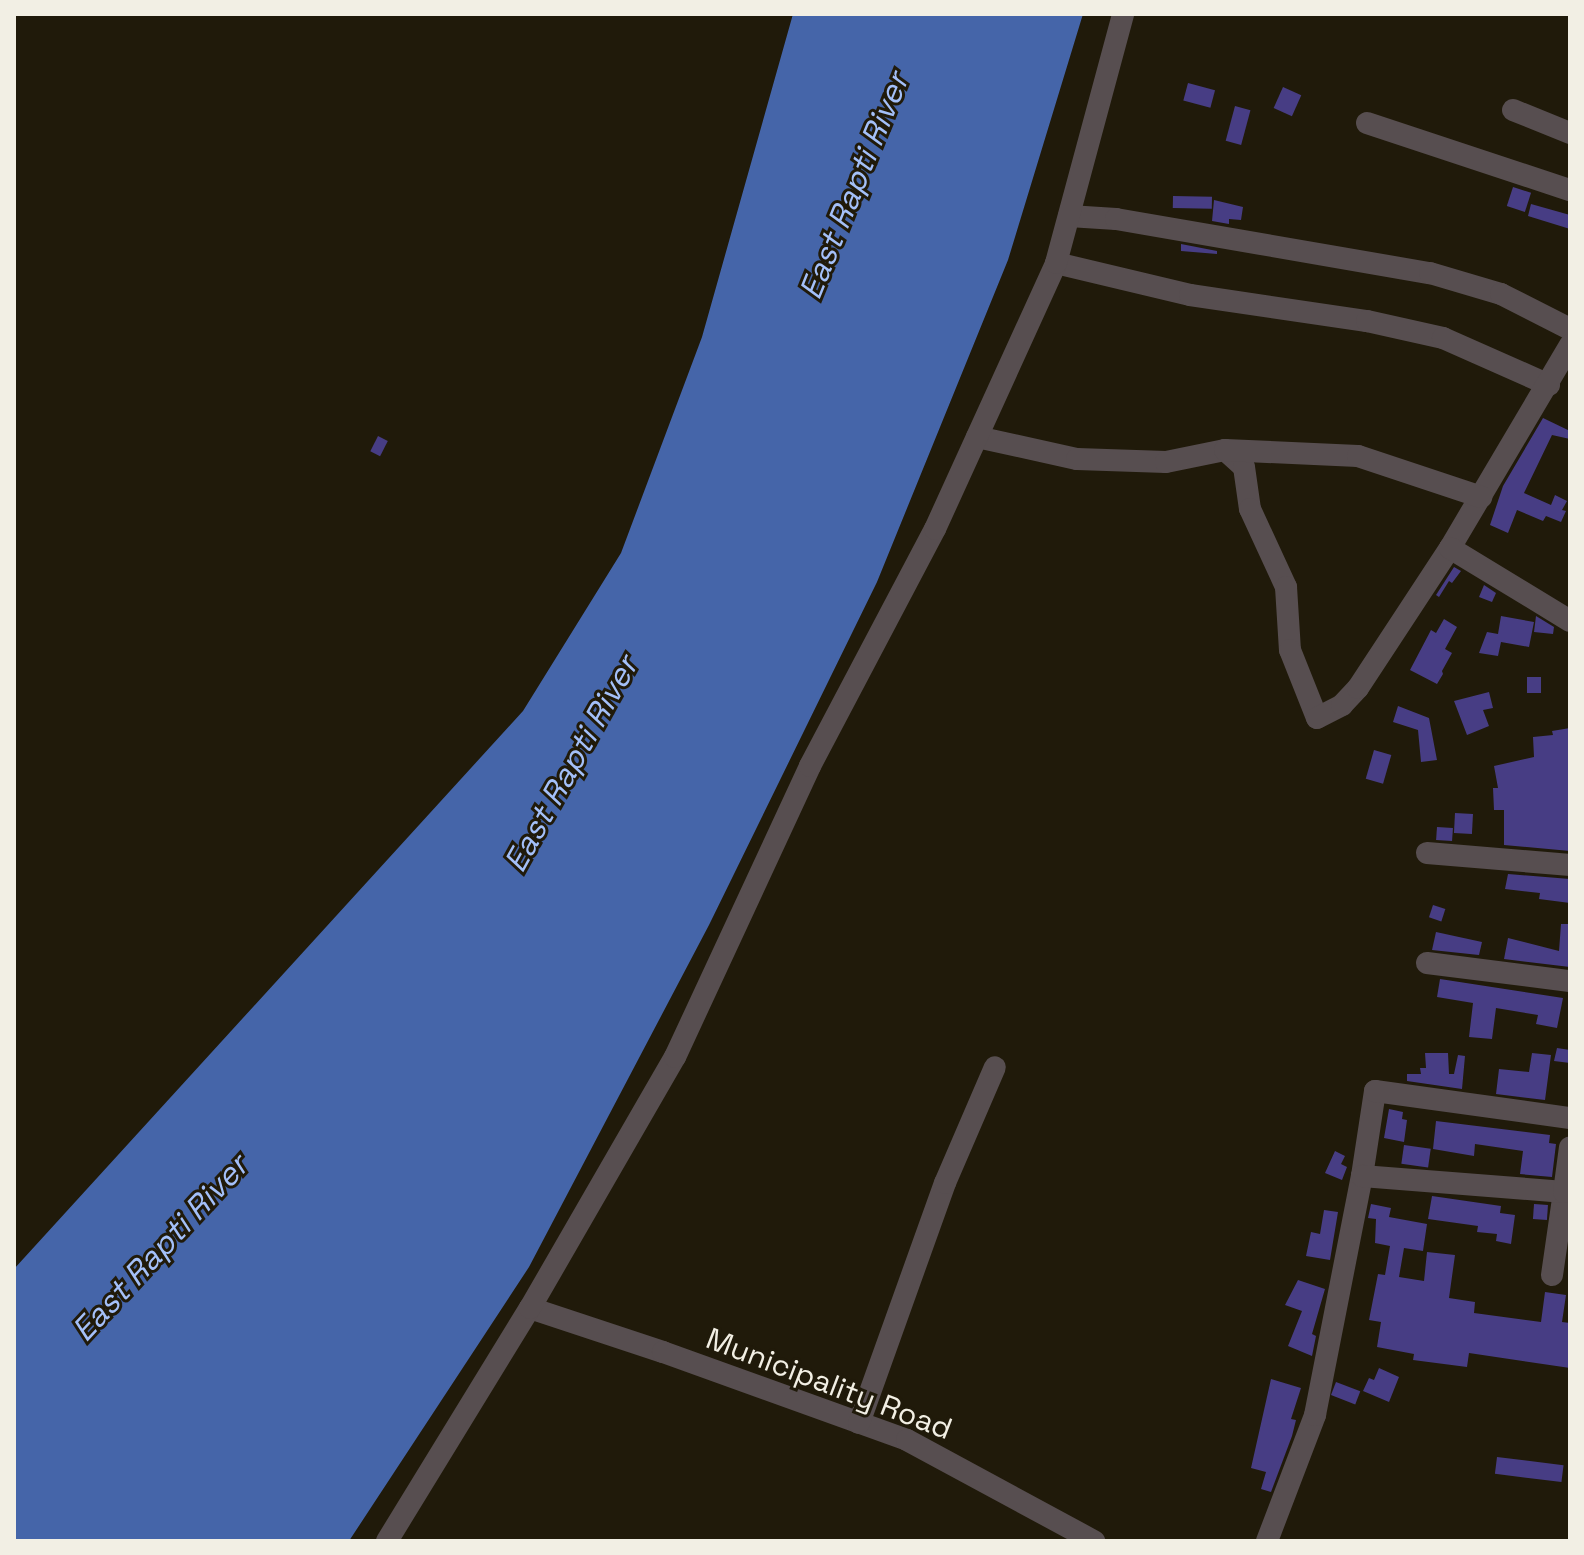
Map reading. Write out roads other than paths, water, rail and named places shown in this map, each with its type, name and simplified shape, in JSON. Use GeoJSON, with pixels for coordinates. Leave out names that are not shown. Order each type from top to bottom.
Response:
{"type":"FeatureCollection","features":[{"type":"Feature","properties":{"kind":"street"},"geometry":{"type":"LineString","coordinates":[[387,1541],[530,1308],[675,1057],[810,766],[935,529],[1056,263],[1123,14]]}},
{"type":"Feature","properties":{"kind":"street"},"geometry":{"type":"LineString","coordinates":[[1513,110],[1570,133]]}},
{"type":"Feature","properties":{"kind":"street"},"geometry":{"type":"LineString","coordinates":[[1367,123],[1570,190]]}},
{"type":"Feature","properties":{"kind":"street"},"geometry":{"type":"LineString","coordinates":[[1069,216],[1116,219],[1311,250],[1430,273],[1501,294],[1570,329]]}},
{"type":"Feature","properties":{"kind":"street"},"geometry":{"type":"LineString","coordinates":[[1056,263],[1190,295],[1367,321],[1443,338],[1549,385]]}},
{"type":"Feature","properties":{"kind":"street"},"geometry":{"type":"LineString","coordinates":[[1225,450],[1244,467],[1250,509],[1286,587],[1290,650],[1317,718],[1342,705],[1358,688],[1450,548],[1570,345]]}},
{"type":"Feature","properties":{"kind":"street"},"geometry":{"type":"LineString","coordinates":[[977,437],[1077,459],[1166,462],[1225,450],[1358,456],[1481,497]]}},
{"type":"Feature","properties":{"kind":"street"},"geometry":{"type":"LineString","coordinates":[[1450,548],[1570,621]]}},
{"type":"Feature","properties":{"kind":"street"},"geometry":{"type":"LineString","coordinates":[[1427,853],[1570,865]]}},
{"type":"Feature","properties":{"kind":"street"},"geometry":{"type":"LineString","coordinates":[[1427,963],[1570,981]]}},
{"type":"Feature","properties":{"kind":"street"},"geometry":{"type":"LineString","coordinates":[[859,1423],[945,1183],[995,1067]]}},
{"type":"Feature","properties":{"kind":"street"},"geometry":{"type":"LineString","coordinates":[[1267,1541],[1315,1415],[1362,1176],[1375,1091],[1570,1118]]}},
{"type":"Feature","properties":{"kind":"street"},"geometry":{"type":"LineString","coordinates":[[1552,1275],[1570,1147]]}},
{"type":"Feature","properties":{"kind":"street"},"geometry":{"type":"LineString","coordinates":[[1362,1176],[1564,1192]]}},
{"type":"Feature","properties":{"kind":"street","name":"Municipality Road"},"geometry":{"type":"LineString","coordinates":[[530,1308],[663,1352],[907,1440],[1094,1541]]}},
{"type":"Feature","properties":{"kind":"water","name":"East Rapti River"},"geometry":{"type":"Polygon","coordinates":[[[793,14],[1083,14],[1008,260],[877,582],[709,925],[529,1267],[349,1541],[14,1541],[14,1269],[523,711],[621,553],[702,337],[793,14]]]}}]}
